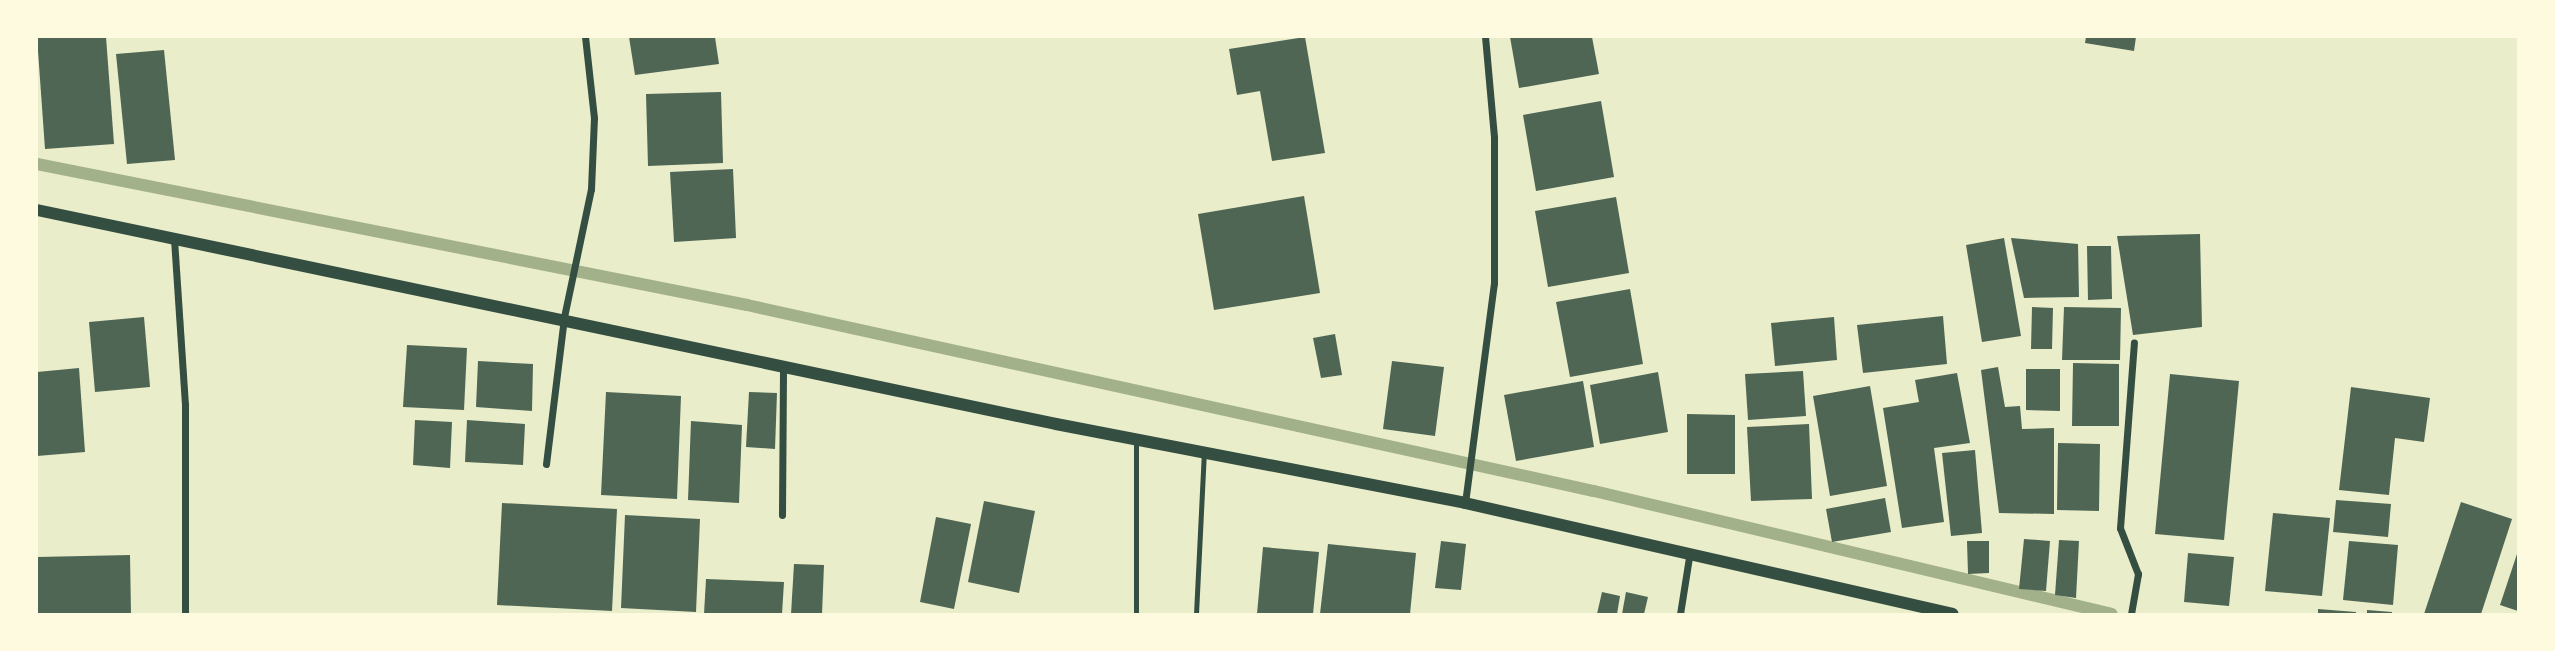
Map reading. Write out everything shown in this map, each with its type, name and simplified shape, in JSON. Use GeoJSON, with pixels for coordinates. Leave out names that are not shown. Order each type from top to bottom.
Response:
{"type":"FeatureCollection","features":[{"type":"Feature","properties":{"kind":"street"},"geometry":{"type":"LineString","coordinates":[[546,464],[564,317],[582,243],[594,118],[585,37]]}},
{"type":"Feature","properties":{"kind":"street"},"geometry":{"type":"LineString","coordinates":[[1465,503],[1494,283],[1494,137],[1485,37]]}},
{"type":"Feature","properties":{"kind":"street"},"geometry":{"type":"LineString","coordinates":[[37,210],[564,317],[783,368],[1465,503],[1953,614]]}},
{"type":"Feature","properties":{"kind":"street"},"geometry":{"type":"LineString","coordinates":[[174,239],[185,405],[185,614]]}},
{"type":"Feature","properties":{"kind":"street"},"geometry":{"type":"LineString","coordinates":[[2131,614],[2137,570],[2120,527],[2134,343]]}},
{"type":"Feature","properties":{"kind":"street"},"geometry":{"type":"LineString","coordinates":[[782,515],[783,368]]}},
{"type":"Feature","properties":{"kind":"street"},"geometry":{"type":"LineString","coordinates":[[1681,614],[1689,556]]}},
{"type":"Feature","properties":{"kind":"lane"},"geometry":{"type":"LineString","coordinates":[[1136,439],[1136,614]]}},
{"type":"Feature","properties":{"kind":"lane"},"geometry":{"type":"LineString","coordinates":[[1196,614],[1204,453]]}},
{"type":"Feature","properties":{"kind":"building"},"geometry":{"type":"Polygon","coordinates":[[[37,37],[106,37],[114,144],[45,149],[37,37]]]}},
{"type":"Feature","properties":{"kind":"building"},"geometry":{"type":"Polygon","coordinates":[[[629,37],[715,37],[719,64],[635,75],[629,37]]]}},
{"type":"Feature","properties":{"kind":"building"},"geometry":{"type":"Polygon","coordinates":[[[1305,37],[1325,153],[1272,161],[1260,91],[1237,95],[1229,49],[1305,37]]]}},
{"type":"Feature","properties":{"kind":"building"},"geometry":{"type":"Polygon","coordinates":[[[1510,37],[1592,37],[1599,74],[1519,88],[1510,37]]]}},
{"type":"Feature","properties":{"kind":"building"},"geometry":{"type":"Polygon","coordinates":[[[2086,37],[2136,37],[2134,51],[2085,43],[2086,37]]]}},
{"type":"Feature","properties":{"kind":"building"},"geometry":{"type":"Polygon","coordinates":[[[164,50],[175,160],[127,164],[116,54],[164,50]]]}},
{"type":"Feature","properties":{"kind":"building"},"geometry":{"type":"Polygon","coordinates":[[[721,92],[723,163],[648,166],[646,94],[721,92]]]}},
{"type":"Feature","properties":{"kind":"building"},"geometry":{"type":"Polygon","coordinates":[[[1601,101],[1614,177],[1536,191],[1523,115],[1601,101]]]}},
{"type":"Feature","properties":{"kind":"building"},"geometry":{"type":"Polygon","coordinates":[[[733,169],[736,238],[674,242],[670,172],[733,169]]]}},
{"type":"Feature","properties":{"kind":"building"},"geometry":{"type":"Polygon","coordinates":[[[1304,196],[1320,293],[1214,310],[1198,214],[1304,196]]]}},
{"type":"Feature","properties":{"kind":"building"},"geometry":{"type":"Polygon","coordinates":[[[1616,197],[1629,273],[1548,287],[1535,211],[1616,197]]]}},
{"type":"Feature","properties":{"kind":"building"},"geometry":{"type":"Polygon","coordinates":[[[2200,234],[2202,327],[2133,335],[2117,236],[2200,234]]]}},
{"type":"Feature","properties":{"kind":"building"},"geometry":{"type":"Polygon","coordinates":[[[2004,238],[2021,336],[1982,342],[1966,245],[2004,238]]]}},
{"type":"Feature","properties":{"kind":"building"},"geometry":{"type":"Polygon","coordinates":[[[2011,238],[2078,244],[2079,297],[2024,298],[2011,238]]]}},
{"type":"Feature","properties":{"kind":"building"},"geometry":{"type":"Polygon","coordinates":[[[2087,246],[2111,246],[2112,299],[2088,300],[2087,246]]]}},
{"type":"Feature","properties":{"kind":"building"},"geometry":{"type":"Polygon","coordinates":[[[1630,289],[1643,364],[1570,377],[1556,302],[1630,289]]]}},
{"type":"Feature","properties":{"kind":"building"},"geometry":{"type":"Polygon","coordinates":[[[2032,307],[2053,308],[2052,349],[2031,349],[2032,307]]]}},
{"type":"Feature","properties":{"kind":"building"},"geometry":{"type":"Polygon","coordinates":[[[2064,307],[2121,308],[2120,360],[2062,360],[2064,307]]]}},
{"type":"Feature","properties":{"kind":"building"},"geometry":{"type":"Polygon","coordinates":[[[1943,316],[1947,364],[1863,373],[1857,325],[1943,316]]]}},
{"type":"Feature","properties":{"kind":"building"},"geometry":{"type":"Polygon","coordinates":[[[144,317],[150,387],[95,392],[89,322],[144,317]]]}},
{"type":"Feature","properties":{"kind":"building"},"geometry":{"type":"Polygon","coordinates":[[[1834,317],[1837,360],[1775,366],[1771,323],[1834,317]]]}},
{"type":"Feature","properties":{"kind":"building"},"geometry":{"type":"Polygon","coordinates":[[[1335,334],[1342,375],[1321,378],[1313,338],[1335,334]]]}},
{"type":"Feature","properties":{"kind":"building"},"geometry":{"type":"Polygon","coordinates":[[[407,345],[467,348],[464,410],[403,407],[407,345]]]}},
{"type":"Feature","properties":{"kind":"building"},"geometry":{"type":"Polygon","coordinates":[[[478,361],[533,364],[532,411],[476,407],[478,361]]]}},
{"type":"Feature","properties":{"kind":"building"},"geometry":{"type":"Polygon","coordinates":[[[1392,361],[1444,367],[1435,436],[1383,429],[1392,361]]]}},
{"type":"Feature","properties":{"kind":"building"},"geometry":{"type":"Polygon","coordinates":[[[2073,363],[2119,364],[2119,426],[2072,426],[2073,363]]]}},
{"type":"Feature","properties":{"kind":"building"},"geometry":{"type":"Polygon","coordinates":[[[1998,367],[2005,407],[2020,406],[2022,429],[2054,428],[2054,514],[1999,513],[1981,370],[1998,367]]]}},
{"type":"Feature","properties":{"kind":"building"},"geometry":{"type":"Polygon","coordinates":[[[79,368],[85,452],[37,456],[37,372],[79,368]]]}},
{"type":"Feature","properties":{"kind":"building"},"geometry":{"type":"Polygon","coordinates":[[[2026,369],[2060,369],[2060,411],[2026,410],[2026,369]]]}},
{"type":"Feature","properties":{"kind":"building"},"geometry":{"type":"Polygon","coordinates":[[[1803,371],[1806,416],[1748,420],[1745,374],[1803,371]]]}},
{"type":"Feature","properties":{"kind":"building"},"geometry":{"type":"Polygon","coordinates":[[[1658,372],[1668,432],[1600,444],[1590,385],[1658,372]]]}},
{"type":"Feature","properties":{"kind":"building"},"geometry":{"type":"Polygon","coordinates":[[[1957,373],[1970,443],[1934,448],[1944,522],[1902,528],[1883,408],[1919,402],[1915,380],[1957,373]]]}},
{"type":"Feature","properties":{"kind":"building"},"geometry":{"type":"Polygon","coordinates":[[[2170,374],[2239,381],[2224,540],[2155,534],[2170,374]]]}},
{"type":"Feature","properties":{"kind":"building"},"geometry":{"type":"Polygon","coordinates":[[[1583,381],[1594,447],[1516,461],[1504,395],[1583,381]]]}},
{"type":"Feature","properties":{"kind":"building"},"geometry":{"type":"Polygon","coordinates":[[[1870,386],[1887,486],[1830,496],[1813,396],[1870,386]]]}},
{"type":"Feature","properties":{"kind":"building"},"geometry":{"type":"Polygon","coordinates":[[[2351,387],[2430,398],[2424,442],[2395,438],[2389,495],[2339,490],[2351,387]]]}},
{"type":"Feature","properties":{"kind":"building"},"geometry":{"type":"Polygon","coordinates":[[[606,392],[681,396],[677,499],[601,495],[606,392]]]}},
{"type":"Feature","properties":{"kind":"building"},"geometry":{"type":"Polygon","coordinates":[[[749,392],[777,393],[775,449],[746,447],[749,392]]]}},
{"type":"Feature","properties":{"kind":"building"},"geometry":{"type":"Polygon","coordinates":[[[1687,414],[1735,415],[1735,474],[1687,474],[1687,414]]]}},
{"type":"Feature","properties":{"kind":"building"},"geometry":{"type":"Polygon","coordinates":[[[415,420],[452,422],[450,468],[413,465],[415,420]]]}},
{"type":"Feature","properties":{"kind":"building"},"geometry":{"type":"Polygon","coordinates":[[[467,420],[525,424],[523,465],[465,462],[467,420]]]}},
{"type":"Feature","properties":{"kind":"building"},"geometry":{"type":"Polygon","coordinates":[[[691,421],[742,425],[739,503],[688,500],[691,421]]]}},
{"type":"Feature","properties":{"kind":"building"},"geometry":{"type":"Polygon","coordinates":[[[1809,424],[1812,499],[1751,501],[1747,427],[1809,424]]]}},
{"type":"Feature","properties":{"kind":"building"},"geometry":{"type":"Polygon","coordinates":[[[2058,443],[2100,444],[2099,511],[2057,510],[2058,443]]]}},
{"type":"Feature","properties":{"kind":"building"},"geometry":{"type":"Polygon","coordinates":[[[1975,450],[1982,533],[1951,536],[1942,453],[1975,450]]]}},
{"type":"Feature","properties":{"kind":"building"},"geometry":{"type":"Polygon","coordinates":[[[1885,498],[1891,532],[1832,542],[1826,509],[1885,498]]]}},
{"type":"Feature","properties":{"kind":"building"},"geometry":{"type":"Polygon","coordinates":[[[2336,500],[2391,504],[2388,537],[2333,532],[2336,500]]]}},
{"type":"Feature","properties":{"kind":"building"},"geometry":{"type":"Polygon","coordinates":[[[984,501],[1035,511],[1019,593],[968,582],[984,501]]]}},
{"type":"Feature","properties":{"kind":"building"},"geometry":{"type":"Polygon","coordinates":[[[2461,502],[2512,519],[2481,614],[2424,614],[2461,502]]]}},
{"type":"Feature","properties":{"kind":"building"},"geometry":{"type":"Polygon","coordinates":[[[502,503],[617,509],[612,611],[497,605],[502,503]]]}},
{"type":"Feature","properties":{"kind":"building"},"geometry":{"type":"Polygon","coordinates":[[[2273,513],[2330,518],[2322,596],[2265,591],[2273,513]]]}},
{"type":"Feature","properties":{"kind":"building"},"geometry":{"type":"Polygon","coordinates":[[[625,515],[700,519],[696,612],[621,608],[625,515]]]}},
{"type":"Feature","properties":{"kind":"building"},"geometry":{"type":"Polygon","coordinates":[[[936,517],[971,524],[954,609],[920,602],[936,517]]]}},
{"type":"Feature","properties":{"kind":"building"},"geometry":{"type":"Polygon","coordinates":[[[2024,539],[2050,541],[2046,591],[2019,589],[2024,539]]]}},
{"type":"Feature","properties":{"kind":"building"},"geometry":{"type":"Polygon","coordinates":[[[2059,540],[2079,541],[2076,598],[2055,595],[2059,540]]]}},
{"type":"Feature","properties":{"kind":"building"},"geometry":{"type":"Polygon","coordinates":[[[1441,541],[1466,544],[1461,590],[1435,588],[1441,541]]]}},
{"type":"Feature","properties":{"kind":"building"},"geometry":{"type":"Polygon","coordinates":[[[1967,541],[1989,541],[1989,573],[1968,574],[1967,541]]]}},
{"type":"Feature","properties":{"kind":"building"},"geometry":{"type":"Polygon","coordinates":[[[2349,541],[2398,545],[2393,605],[2343,600],[2349,541]]]}},
{"type":"Feature","properties":{"kind":"building"},"geometry":{"type":"Polygon","coordinates":[[[1328,544],[1416,553],[1410,614],[1320,614],[1328,544]]]}},
{"type":"Feature","properties":{"kind":"building"},"geometry":{"type":"Polygon","coordinates":[[[1263,547],[1319,552],[1313,614],[1257,614],[1263,547]]]}},
{"type":"Feature","properties":{"kind":"building"},"geometry":{"type":"Polygon","coordinates":[[[2518,551],[2518,611],[2500,605],[2518,551]]]}},
{"type":"Feature","properties":{"kind":"building"},"geometry":{"type":"Polygon","coordinates":[[[2188,553],[2234,557],[2229,606],[2184,602],[2188,553]]]}},
{"type":"Feature","properties":{"kind":"building"},"geometry":{"type":"Polygon","coordinates":[[[130,555],[131,614],[37,614],[37,557],[130,555]]]}},
{"type":"Feature","properties":{"kind":"building"},"geometry":{"type":"Polygon","coordinates":[[[794,564],[824,565],[822,614],[791,614],[794,564]]]}},
{"type":"Feature","properties":{"kind":"building"},"geometry":{"type":"Polygon","coordinates":[[[706,579],[784,582],[782,614],[704,614],[706,579]]]}},
{"type":"Feature","properties":{"kind":"building"},"geometry":{"type":"Polygon","coordinates":[[[1602,592],[1620,596],[1617,614],[1597,614],[1602,592]]]}},
{"type":"Feature","properties":{"kind":"building"},"geometry":{"type":"Polygon","coordinates":[[[1626,592],[1648,597],[1644,614],[1622,614],[1626,592]]]}},
{"type":"Feature","properties":{"kind":"building"},"geometry":{"type":"Polygon","coordinates":[[[2318,609],[2356,612],[2356,614],[2318,614],[2318,609]]]}},
{"type":"Feature","properties":{"kind":"building"},"geometry":{"type":"Polygon","coordinates":[[[2367,610],[2392,612],[2392,614],[2367,614],[2367,610]]]}},
{"type":"Feature","properties":{"kind":"waterway"},"geometry":{"type":"LineString","coordinates":[[37,164],[747,305],[1594,491],[2112,614]]}}]}
